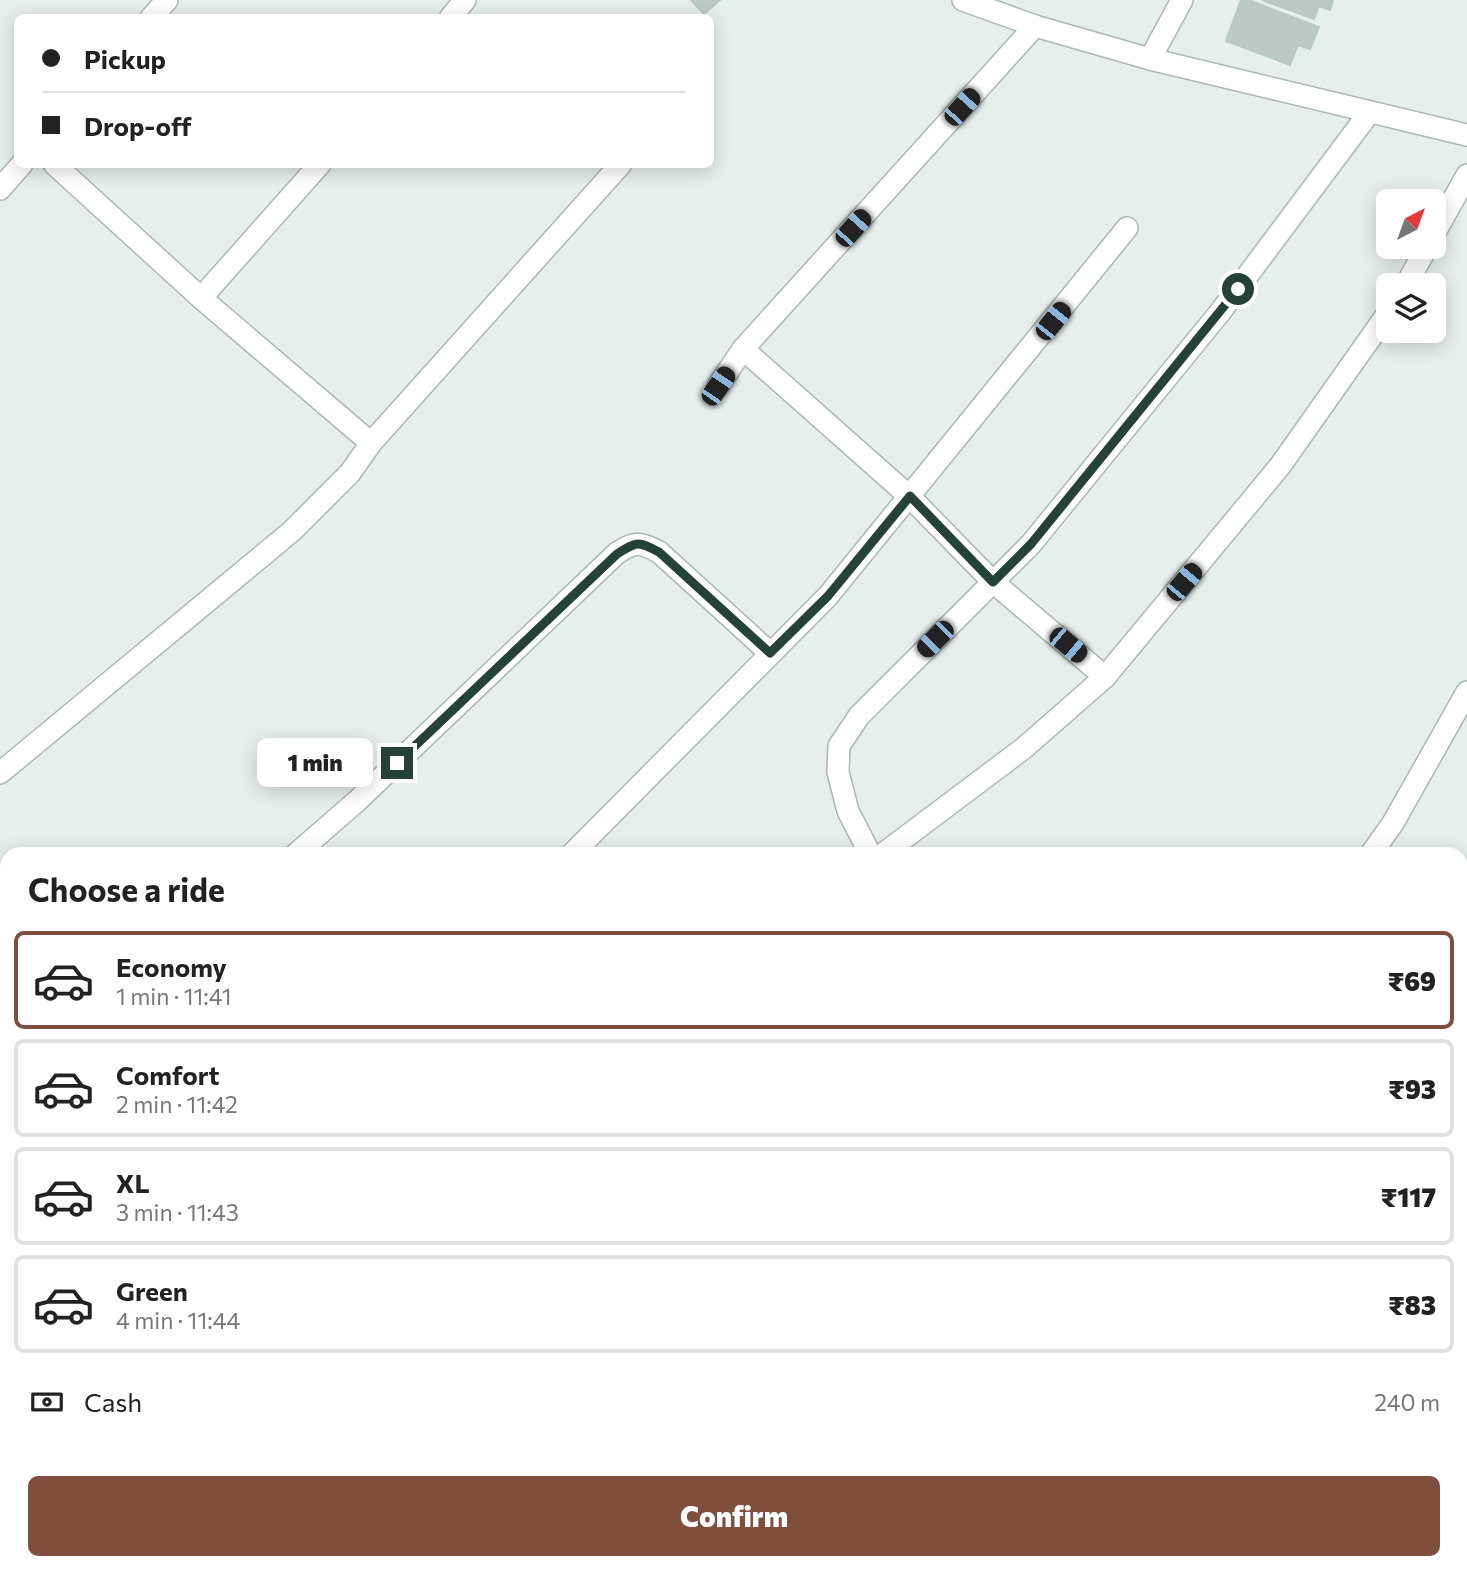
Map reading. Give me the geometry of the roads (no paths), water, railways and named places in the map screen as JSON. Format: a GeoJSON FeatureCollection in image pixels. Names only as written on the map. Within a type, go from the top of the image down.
{"type":"FeatureCollection","features":[{"type":"Feature","properties":{"kind":"street"},"geometry":{"type":"LineString","coordinates":[[155,14],[167,0]]}},
{"type":"Feature","properties":{"kind":"street"},"geometry":{"type":"LineString","coordinates":[[453,14],[465,0]]}},
{"type":"Feature","properties":{"kind":"street"},"geometry":{"type":"LineString","coordinates":[[963,0],[1035,26],[1150,59],[1467,135]]}},
{"type":"Feature","properties":{"kind":"street"},"geometry":{"type":"LineString","coordinates":[[1150,59],[1182,0]]}},
{"type":"Feature","properties":{"kind":"street"},"geometry":{"type":"LineString","coordinates":[[718,386],[743,349],[1035,26]]}},
{"type":"Feature","properties":{"kind":"street"},"geometry":{"type":"LineString","coordinates":[[866,847],[848,811],[838,772],[839,746],[859,716],[1031,544],[1221,311],[1369,113]]}},
{"type":"Feature","properties":{"kind":"street"},"geometry":{"type":"LineString","coordinates":[[0,189],[18,168]]}},
{"type":"Feature","properties":{"kind":"street"},"geometry":{"type":"LineString","coordinates":[[58,168],[201,298],[371,443]]}},
{"type":"Feature","properties":{"kind":"street"},"geometry":{"type":"LineString","coordinates":[[201,298],[316,168]]}},
{"type":"Feature","properties":{"kind":"street"},"geometry":{"type":"LineString","coordinates":[[0,773],[292,531],[349,473],[371,443],[617,168]]}},
{"type":"Feature","properties":{"kind":"street"},"geometry":{"type":"LineString","coordinates":[[1446,213],[1467,175]]}},
{"type":"Feature","properties":{"kind":"street"},"geometry":{"type":"LineString","coordinates":[[579,847],[828,596],[1127,228]]}},
{"type":"Feature","properties":{"kind":"street"},"geometry":{"type":"LineString","coordinates":[[892,847],[1024,748],[1105,677],[1280,466],[1376,330]]}},
{"type":"Feature","properties":{"kind":"street"},"geometry":{"type":"LineString","coordinates":[[743,349],[910,496],[993,582],[1105,677]]}},
{"type":"Feature","properties":{"kind":"street"},"geometry":{"type":"LineString","coordinates":[[304,847],[357,801],[617,554],[632,544],[642,543],[659,552],[770,653]]}},
{"type":"Feature","properties":{"kind":"street"},"geometry":{"type":"LineString","coordinates":[[1376,847],[1393,823],[1467,692]]}}]}
